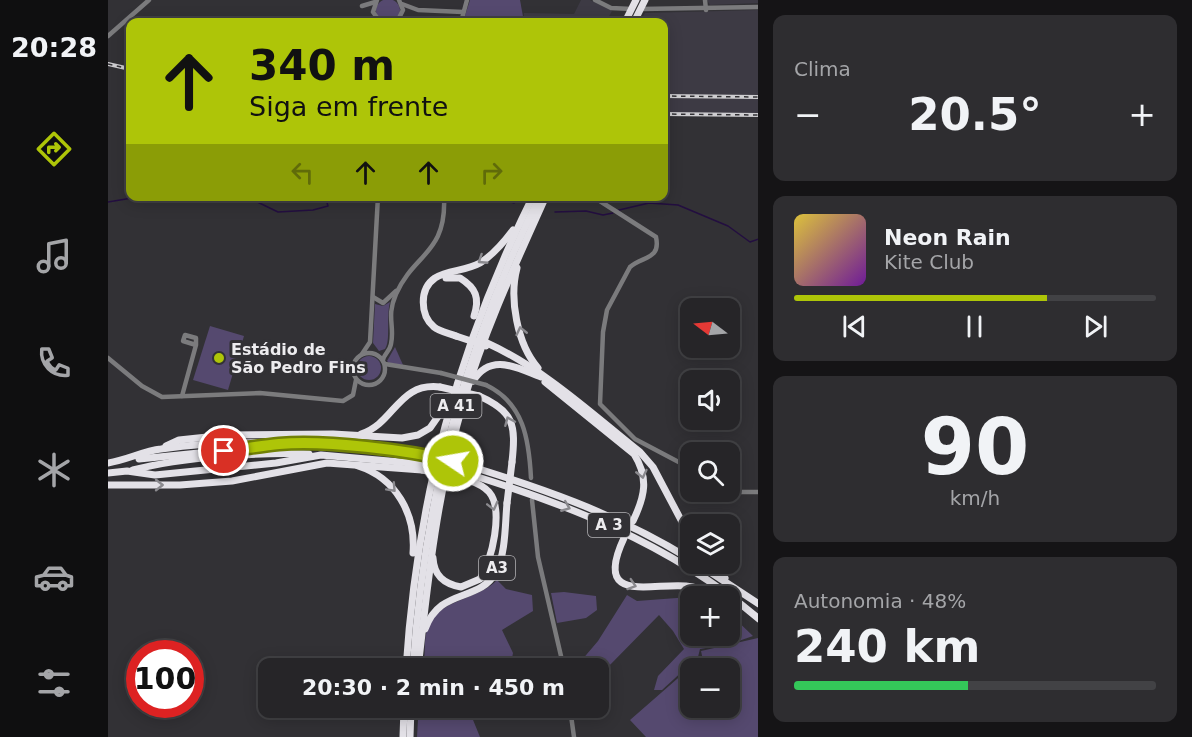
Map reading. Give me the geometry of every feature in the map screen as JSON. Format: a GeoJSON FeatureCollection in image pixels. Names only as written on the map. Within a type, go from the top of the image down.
{"type":"FeatureCollection","features":[{"type":"Feature","properties":{"kind":"highway"},"geometry":{"type":"LineString","coordinates":[[631,18],[636,0]]}},
{"type":"Feature","properties":{"kind":"highway"},"geometry":{"type":"LineString","coordinates":[[632,18],[645,0]]}},
{"type":"Feature","properties":{"kind":"highway","name":"A 41"},"geometry":{"type":"LineString","coordinates":[[407,658],[414,578],[431,476],[452,393],[473,332],[530,201]]}},
{"type":"Feature","properties":{"kind":"highway","name":"A 41"},"geometry":{"type":"LineString","coordinates":[[414,658],[426,542],[449,428],[488,313],[538,201]]}},
{"type":"Feature","properties":{"kind":"highway"},"geometry":{"type":"LineString","coordinates":[[419,658],[433,539],[444,479],[464,400],[485,337],[544,201]]}},
{"type":"Feature","properties":{"kind":"highway"},"geometry":{"type":"LineString","coordinates":[[522,218],[498,248],[479,263],[437,276],[427,287],[423,300],[428,319],[439,330],[517,357],[550,380],[640,452],[653,467],[680,518]]}},
{"type":"Feature","properties":{"kind":"highway"},"geometry":{"type":"LineString","coordinates":[[523,245],[514,280],[515,309],[528,354],[550,380]]}},
{"type":"Feature","properties":{"kind":"highway"},"geometry":{"type":"LineString","coordinates":[[456,334],[435,323],[428,310],[430,290],[437,281],[449,277],[460,278],[475,291],[477,302],[473,332]]}},
{"type":"Feature","properties":{"kind":"highway"},"geometry":{"type":"LineString","coordinates":[[486,345],[516,360],[541,377],[634,454],[641,465],[645,491],[633,521]]}},
{"type":"Feature","properties":{"kind":"highway"},"geometry":{"type":"LineString","coordinates":[[464,400],[477,375],[493,365],[514,365],[541,377]]}},
{"type":"Feature","properties":{"kind":"highway","name":"A3"},"geometry":{"type":"LineString","coordinates":[[355,436],[376,428],[410,392],[424,387],[440,387],[479,396],[497,403],[510,418],[514,433],[512,462],[496,572],[489,582],[443,603],[429,619],[421,644]]}},
{"type":"Feature","properties":{"kind":"highway"},"geometry":{"type":"LineString","coordinates":[[159,449],[179,440],[226,435],[402,438],[418,435],[430,428],[438,419],[452,393]]}},
{"type":"Feature","properties":{"kind":"highway","name":"A 3"},"geometry":{"type":"LineString","coordinates":[[127,460],[159,449],[218,444],[279,444],[424,455],[453,461],[522,482],[587,506],[637,529],[680,553]]}},
{"type":"Feature","properties":{"kind":"highway","name":"A 3"},"geometry":{"type":"LineString","coordinates":[[108,463],[279,444]]}},
{"type":"Feature","properties":{"kind":"highway"},"geometry":{"type":"LineString","coordinates":[[108,473],[154,465],[275,453],[321,455],[422,467],[450,472],[482,486],[494,501],[496,520],[490,554],[480,579],[461,587],[442,581],[434,567],[433,539]]}},
{"type":"Feature","properties":{"kind":"highway"},"geometry":{"type":"LineString","coordinates":[[340,463],[375,474],[399,496],[410,517],[414,532],[414,578]]}},
{"type":"Feature","properties":{"kind":"highway"},"geometry":{"type":"LineString","coordinates":[[108,485],[209,483],[293,467],[340,463],[422,467]]}},
{"type":"Feature","properties":{"kind":"highway","name":"A 3"},"geometry":{"type":"LineString","coordinates":[[450,472],[536,495],[613,527],[692,570],[758,618]]}},
{"type":"Feature","properties":{"kind":"highway"},"geometry":{"type":"LineString","coordinates":[[624,538],[615,558],[618,578],[624,584],[647,589],[680,588]]}},
{"type":"Feature","properties":{"kind":"highway"},"geometry":{"type":"LineString","coordinates":[[714,574],[733,586]]}},
{"type":"Feature","properties":{"kind":"highway"},"geometry":{"type":"LineString","coordinates":[[722,574],[734,586]]}},
{"type":"Feature","properties":{"kind":"highway"},"geometry":{"type":"LineString","coordinates":[[740,591],[758,603]]}},
{"type":"Feature","properties":{"kind":"highway"},"geometry":{"type":"LineString","coordinates":[[740,606],[751,612]]}},
{"type":"Feature","properties":{"kind":"highway"},"geometry":{"type":"LineString","coordinates":[[403,737],[404,718]]}},
{"type":"Feature","properties":{"kind":"highway"},"geometry":{"type":"LineString","coordinates":[[410,737],[411,718]]}},
{"type":"Feature","properties":{"kind":"street"},"geometry":{"type":"LineString","coordinates":[[128,18],[149,0]]}},
{"type":"Feature","properties":{"kind":"street"},"geometry":{"type":"LineString","coordinates":[[374,15],[373,7],[377,0]]}},
{"type":"Feature","properties":{"kind":"street"},"geometry":{"type":"LineString","coordinates":[[376,18],[370,10],[362,6],[377,0]]}},
{"type":"Feature","properties":{"kind":"street"},"geometry":{"type":"LineString","coordinates":[[462,18],[467,0]]}},
{"type":"Feature","properties":{"kind":"street"},"geometry":{"type":"LineString","coordinates":[[595,0],[611,8],[706,10],[758,7]]}},
{"type":"Feature","properties":{"kind":"street"},"geometry":{"type":"LineString","coordinates":[[705,0],[706,10]]}},
{"type":"Feature","properties":{"kind":"street"},"geometry":{"type":"LineString","coordinates":[[401,18],[400,2],[418,9]]}},
{"type":"Feature","properties":{"kind":"street"},"geometry":{"type":"LineString","coordinates":[[401,18],[408,11],[418,9],[464,12]]}},
{"type":"Feature","properties":{"kind":"street"},"geometry":{"type":"LineString","coordinates":[[108,36],[126,20]]}},
{"type":"Feature","properties":{"kind":"street"},"geometry":{"type":"LineString","coordinates":[[108,358],[150,392],[162,397],[260,393],[343,401],[351,398],[356,390],[352,365],[367,349],[370,342],[378,201]]}},
{"type":"Feature","properties":{"kind":"street"},"geometry":{"type":"LineString","coordinates":[[372,295],[377,302],[386,302],[429,251],[441,231],[444,201]]}},
{"type":"Feature","properties":{"kind":"street"},"geometry":{"type":"LineString","coordinates":[[600,201],[656,237],[657,246],[650,258],[630,267],[607,310],[603,332],[600,404],[635,439],[680,463]]}},
{"type":"Feature","properties":{"kind":"street"},"geometry":{"type":"LineString","coordinates":[[382,378],[384,362],[392,341],[390,314],[402,285]]}},
{"type":"Feature","properties":{"kind":"street"},"geometry":{"type":"LineString","coordinates":[[370,342],[376,354],[384,362],[401,369],[441,373],[486,385],[502,393],[518,413],[530,448],[531,478]]}},
{"type":"Feature","properties":{"kind":"street"},"geometry":{"type":"LineString","coordinates":[[182,396],[196,345]]}},
{"type":"Feature","properties":{"kind":"street"},"geometry":{"type":"LineString","coordinates":[[362,354],[387,352]]}},
{"type":"Feature","properties":{"kind":"street"},"geometry":{"type":"LineString","coordinates":[[356,390],[374,384],[389,372],[401,369]]}},
{"type":"Feature","properties":{"kind":"street"},"geometry":{"type":"LineString","coordinates":[[356,380],[367,385]]}},
{"type":"Feature","properties":{"kind":"street"},"geometry":{"type":"LineString","coordinates":[[740,492],[758,492]]}},
{"type":"Feature","properties":{"kind":"street"},"geometry":{"type":"LineString","coordinates":[[532,500],[538,557],[561,658]]}},
{"type":"Feature","properties":{"kind":"street"},"geometry":{"type":"LineString","coordinates":[[571,718],[574,737]]}},
{"type":"Feature","properties":{"kind":"shaded area"},"geometry":{"type":"Polygon","coordinates":[[[393,0],[399,6],[398,18],[378,18],[376,11],[379,2],[393,0]]]}},
{"type":"Feature","properties":{"kind":"shaded area"},"geometry":{"type":"Polygon","coordinates":[[[470,0],[520,0],[523,18],[464,18],[470,0]]]}},
{"type":"Feature","properties":{"kind":"shaded area"},"geometry":{"type":"Polygon","coordinates":[[[581,0],[590,0],[612,11],[608,18],[524,18],[524,13],[574,14],[581,0]]]}},
{"type":"Feature","properties":{"kind":"shaded area"},"geometry":{"type":"Polygon","coordinates":[[[707,0],[758,0],[758,3],[710,5],[707,0]]]}},
{"type":"Feature","properties":{"kind":"shaded area"},"geometry":{"type":"Polygon","coordinates":[[[758,10],[758,114],[668,113],[668,18],[642,18],[645,13],[758,10]]]}},
{"type":"Feature","properties":{"kind":"shaded area"},"geometry":{"type":"Polygon","coordinates":[[[390,302],[387,345],[385,349],[379,351],[373,343],[375,304],[383,306],[390,302]]]}},
{"type":"Feature","properties":{"kind":"shaded area","name":"Estádio de São Pedro Fins"},"geometry":{"type":"Polygon","coordinates":[[[210,326],[244,336],[228,390],[193,380],[210,326]]]}},
{"type":"Feature","properties":{"kind":"shaded area"},"geometry":{"type":"Polygon","coordinates":[[[395,347],[403,365],[387,361],[395,347]]]}},
{"type":"Feature","properties":{"kind":"shaded area"},"geometry":{"type":"Polygon","coordinates":[[[364,356],[374,356],[381,363],[381,373],[374,380],[364,380],[357,373],[357,363],[364,356]]]}},
{"type":"Feature","properties":{"kind":"shaded area"},"geometry":{"type":"Polygon","coordinates":[[[497,580],[506,589],[532,595],[533,611],[502,630],[513,653],[512,658],[424,658],[426,632],[433,618],[449,605],[489,587],[497,580]]]}},
{"type":"Feature","properties":{"kind":"shaded area"},"geometry":{"type":"Polygon","coordinates":[[[564,592],[596,596],[597,610],[586,618],[557,623],[551,593],[564,592]]]}},
{"type":"Feature","properties":{"kind":"shaded area"},"geometry":{"type":"Polygon","coordinates":[[[627,595],[637,601],[680,598],[680,642],[659,615],[609,666],[609,658],[584,658],[598,641],[627,595]]]}},
{"type":"Feature","properties":{"kind":"shaded area"},"geometry":{"type":"Polygon","coordinates":[[[740,624],[753,636],[740,641],[740,624]]]}},
{"type":"Feature","properties":{"kind":"shaded area"},"geometry":{"type":"Polygon","coordinates":[[[758,638],[758,737],[646,737],[630,720],[680,676],[680,718],[740,718],[740,658],[703,658],[701,651],[723,646],[740,646],[740,642],[758,638]]]}},
{"type":"Feature","properties":{"kind":"shaded area"},"geometry":{"type":"Polygon","coordinates":[[[682,646],[718,646],[700,649],[697,658],[680,658],[680,674],[662,690],[654,690],[658,676],[684,649],[682,646]]]}},
{"type":"Feature","properties":{"kind":"shaded area"},"geometry":{"type":"Polygon","coordinates":[[[423,718],[472,718],[480,737],[417,737],[418,720],[423,718]]]}},
{"type":"Feature","properties":{"kind":"waterway"},"geometry":{"type":"LineString","coordinates":[[108,202],[126,199]]}},
{"type":"Feature","properties":{"kind":"waterway"},"geometry":{"type":"LineString","coordinates":[[255,201],[278,212],[313,210],[328,206],[326,201]]}},
{"type":"Feature","properties":{"kind":"waterway"},"geometry":{"type":"LineString","coordinates":[[508,201],[514,203]]}},
{"type":"Feature","properties":{"kind":"waterway"},"geometry":{"type":"LineString","coordinates":[[619,210],[649,203],[678,205],[728,226],[750,242],[758,239]]}},
{"type":"Feature","properties":{"kind":"waterway"},"geometry":{"type":"LineString","coordinates":[[555,212],[586,211],[603,215],[613,213]]}},
{"type":"Feature","properties":{"kind":"railway"},"geometry":{"type":"LineString","coordinates":[[108,64],[126,68]]}},
{"type":"Feature","properties":{"kind":"railway"},"geometry":{"type":"LineString","coordinates":[[668,96],[758,97]]}},
{"type":"Feature","properties":{"kind":"railway"},"geometry":{"type":"LineString","coordinates":[[668,114],[758,115]]}},
{"type":"Feature","properties":{"kind":"place","name":"Estádio de São Pedro Fins"},"geometry":{"type":"Point","coordinates":[219,358]}},
{"type":"Feature","properties":{"kind":"route"},"geometry":{"type":"LineString","coordinates":[[224,451],[279,444],[310,445],[424,455],[453,461]]}}]}
